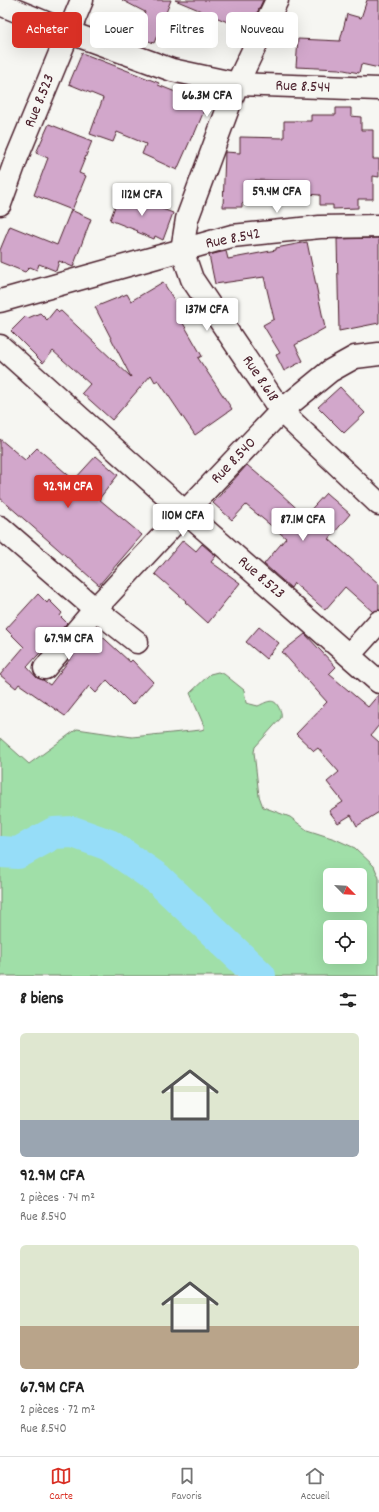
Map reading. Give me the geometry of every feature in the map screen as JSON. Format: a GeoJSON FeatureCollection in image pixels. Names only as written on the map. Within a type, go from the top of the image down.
{"type":"FeatureCollection","features":[{"type":"Feature","properties":{"kind":"street","name":"Rue 8.523"},"geometry":{"type":"LineString","coordinates":[[77,12],[82,0]]}},
{"type":"Feature","properties":{"kind":"street"},"geometry":{"type":"LineString","coordinates":[[0,301],[182,250],[187,219],[237,84],[277,0]]}},
{"type":"Feature","properties":{"kind":"street","name":"Rue 8.544"},"geometry":{"type":"LineString","coordinates":[[0,4],[19,12]]}},
{"type":"Feature","properties":{"kind":"street","name":"Rue 8.544"},"geometry":{"type":"LineString","coordinates":[[82,37],[172,70],[237,84],[379,89]]}},
{"type":"Feature","properties":{"kind":"street","name":"Rue 8.523"},"geometry":{"type":"LineString","coordinates":[[0,204],[17,157],[61,48]]}},
{"type":"Feature","properties":{"kind":"street","name":"Rue 8.542"},"geometry":{"type":"LineString","coordinates":[[182,250],[232,236],[320,227],[379,226]]}},
{"type":"Feature","properties":{"kind":"street","name":"Rue 8.618"},"geometry":{"type":"LineString","coordinates":[[182,250],[192,279],[281,411],[379,504]]}},
{"type":"Feature","properties":{"kind":"street","name":"Rue 8.523"},"geometry":{"type":"LineString","coordinates":[[0,346],[185,512],[379,682]]}},
{"type":"Feature","properties":{"kind":"street","name":"Rue 8.540"},"geometry":{"type":"LineString","coordinates":[[45,668],[95,609],[281,411],[330,371],[355,357],[379,354]]}},
{"type":"Feature","properties":{"kind":"street"},"geometry":{"type":"LineString","coordinates":[[0,527],[95,609],[136,642]]}},
{"type":"Feature","properties":{"kind":"street"},"geometry":{"type":"LineString","coordinates":[[349,655],[379,622]]}},
{"type":"Feature","properties":{"kind":"green space"},"geometry":{"type":"Polygon","coordinates":[[[218,672],[224,674],[244,690],[246,703],[258,706],[271,701],[276,703],[281,711],[281,718],[255,747],[254,752],[259,796],[263,807],[290,817],[307,830],[335,839],[355,848],[374,866],[379,878],[379,976],[0,976],[0,738],[29,764],[77,729],[132,737],[204,729],[190,693],[210,674],[218,672]]]}},
{"type":"Feature","properties":{"kind":"building"},"geometry":{"type":"Polygon","coordinates":[[[122,0],[171,0],[166,12],[156,12],[156,38],[154,43],[148,41],[148,12],[145,12],[122,0]]]}},
{"type":"Feature","properties":{"kind":"building"},"geometry":{"type":"Polygon","coordinates":[[[175,0],[263,0],[258,12],[226,12],[226,21],[218,18],[218,12],[204,12],[175,0]]]}},
{"type":"Feature","properties":{"kind":"building"},"geometry":{"type":"Polygon","coordinates":[[[367,0],[379,0],[379,68],[361,64],[359,73],[339,69],[296,67],[298,39],[340,41],[347,14],[361,18],[367,0]]]}},
{"type":"Feature","properties":{"kind":"building"},"geometry":{"type":"Polygon","coordinates":[[[82,53],[159,83],[158,85],[198,101],[197,103],[206,106],[177,170],[142,154],[146,144],[117,132],[113,142],[90,134],[103,98],[69,84],[82,53]]]}},
{"type":"Feature","properties":{"kind":"building"},"geometry":{"type":"Polygon","coordinates":[[[336,108],[351,108],[351,116],[361,117],[361,130],[373,130],[373,159],[379,159],[379,177],[373,176],[373,199],[358,199],[358,208],[333,209],[333,205],[320,205],[320,195],[291,193],[291,181],[255,180],[254,203],[242,203],[242,207],[223,207],[225,152],[240,153],[240,137],[284,138],[284,121],[311,121],[311,115],[336,115],[336,108]]]}},
{"type":"Feature","properties":{"kind":"building"},"geometry":{"type":"Polygon","coordinates":[[[49,124],[92,141],[79,173],[86,176],[72,210],[34,195],[48,158],[36,153],[49,124]]]}},
{"type":"Feature","properties":{"kind":"building"},"geometry":{"type":"Polygon","coordinates":[[[120,193],[173,213],[163,240],[155,236],[154,239],[110,220],[120,193]]]}},
{"type":"Feature","properties":{"kind":"building"},"geometry":{"type":"Polygon","coordinates":[[[71,210],[91,219],[73,267],[59,261],[56,271],[39,264],[37,270],[30,267],[25,272],[0,262],[0,250],[10,226],[57,245],[71,210]]]}},
{"type":"Feature","properties":{"kind":"building"},"geometry":{"type":"Polygon","coordinates":[[[379,238],[379,323],[339,331],[337,239],[379,238]]]}},
{"type":"Feature","properties":{"kind":"building"},"geometry":{"type":"Polygon","coordinates":[[[307,242],[325,328],[295,345],[303,361],[284,371],[276,355],[280,353],[263,325],[274,319],[264,277],[215,284],[209,255],[226,251],[228,259],[276,250],[276,248],[307,242]]]}},
{"type":"Feature","properties":{"kind":"building"},"geometry":{"type":"Polygon","coordinates":[[[163,282],[184,316],[180,318],[202,356],[198,358],[232,409],[195,435],[158,380],[155,382],[151,375],[112,420],[82,393],[90,384],[53,351],[43,363],[11,331],[26,316],[28,318],[40,313],[47,320],[56,309],[59,312],[61,311],[131,377],[95,307],[127,294],[131,301],[163,282]]]}},
{"type":"Feature","properties":{"kind":"building"},"geometry":{"type":"Polygon","coordinates":[[[340,387],[365,413],[344,433],[318,407],[340,387]]]}},
{"type":"Feature","properties":{"kind":"building"},"geometry":{"type":"Polygon","coordinates":[[[0,439],[25,460],[37,448],[74,480],[96,456],[118,475],[99,499],[142,535],[99,585],[0,498],[0,439]]]}},
{"type":"Feature","properties":{"kind":"building"},"geometry":{"type":"Polygon","coordinates":[[[247,465],[305,516],[326,493],[350,514],[329,539],[379,584],[379,610],[373,612],[345,587],[325,610],[294,583],[291,588],[264,564],[286,538],[246,505],[232,520],[213,503],[247,465]]]}},
{"type":"Feature","properties":{"kind":"building"},"geometry":{"type":"Polygon","coordinates":[[[183,540],[196,551],[202,544],[216,556],[211,562],[240,583],[208,623],[185,602],[186,601],[155,574],[183,540]]]}},
{"type":"Feature","properties":{"kind":"building"},"geometry":{"type":"Polygon","coordinates":[[[38,594],[47,603],[49,600],[62,613],[60,616],[67,623],[27,667],[37,678],[50,685],[80,646],[95,630],[130,662],[132,660],[153,682],[132,705],[107,680],[96,693],[89,686],[65,716],[19,684],[16,688],[0,675],[24,647],[6,629],[38,594]]]}},
{"type":"Feature","properties":{"kind":"building"},"geometry":{"type":"Polygon","coordinates":[[[259,627],[279,643],[266,659],[246,642],[259,627]]]}},
{"type":"Feature","properties":{"kind":"building"},"geometry":{"type":"Polygon","coordinates":[[[305,634],[336,667],[329,674],[368,707],[379,694],[379,725],[371,735],[379,742],[379,812],[357,826],[351,815],[338,823],[329,811],[343,802],[327,782],[339,772],[318,748],[314,751],[296,734],[327,702],[282,652],[305,634]]]}},
{"type":"Feature","properties":{"kind":"waterway"},"geometry":{"type":"LineString","coordinates":[[0,852],[18,853],[54,833],[73,832],[109,845],[158,879],[260,976]]}}]}
